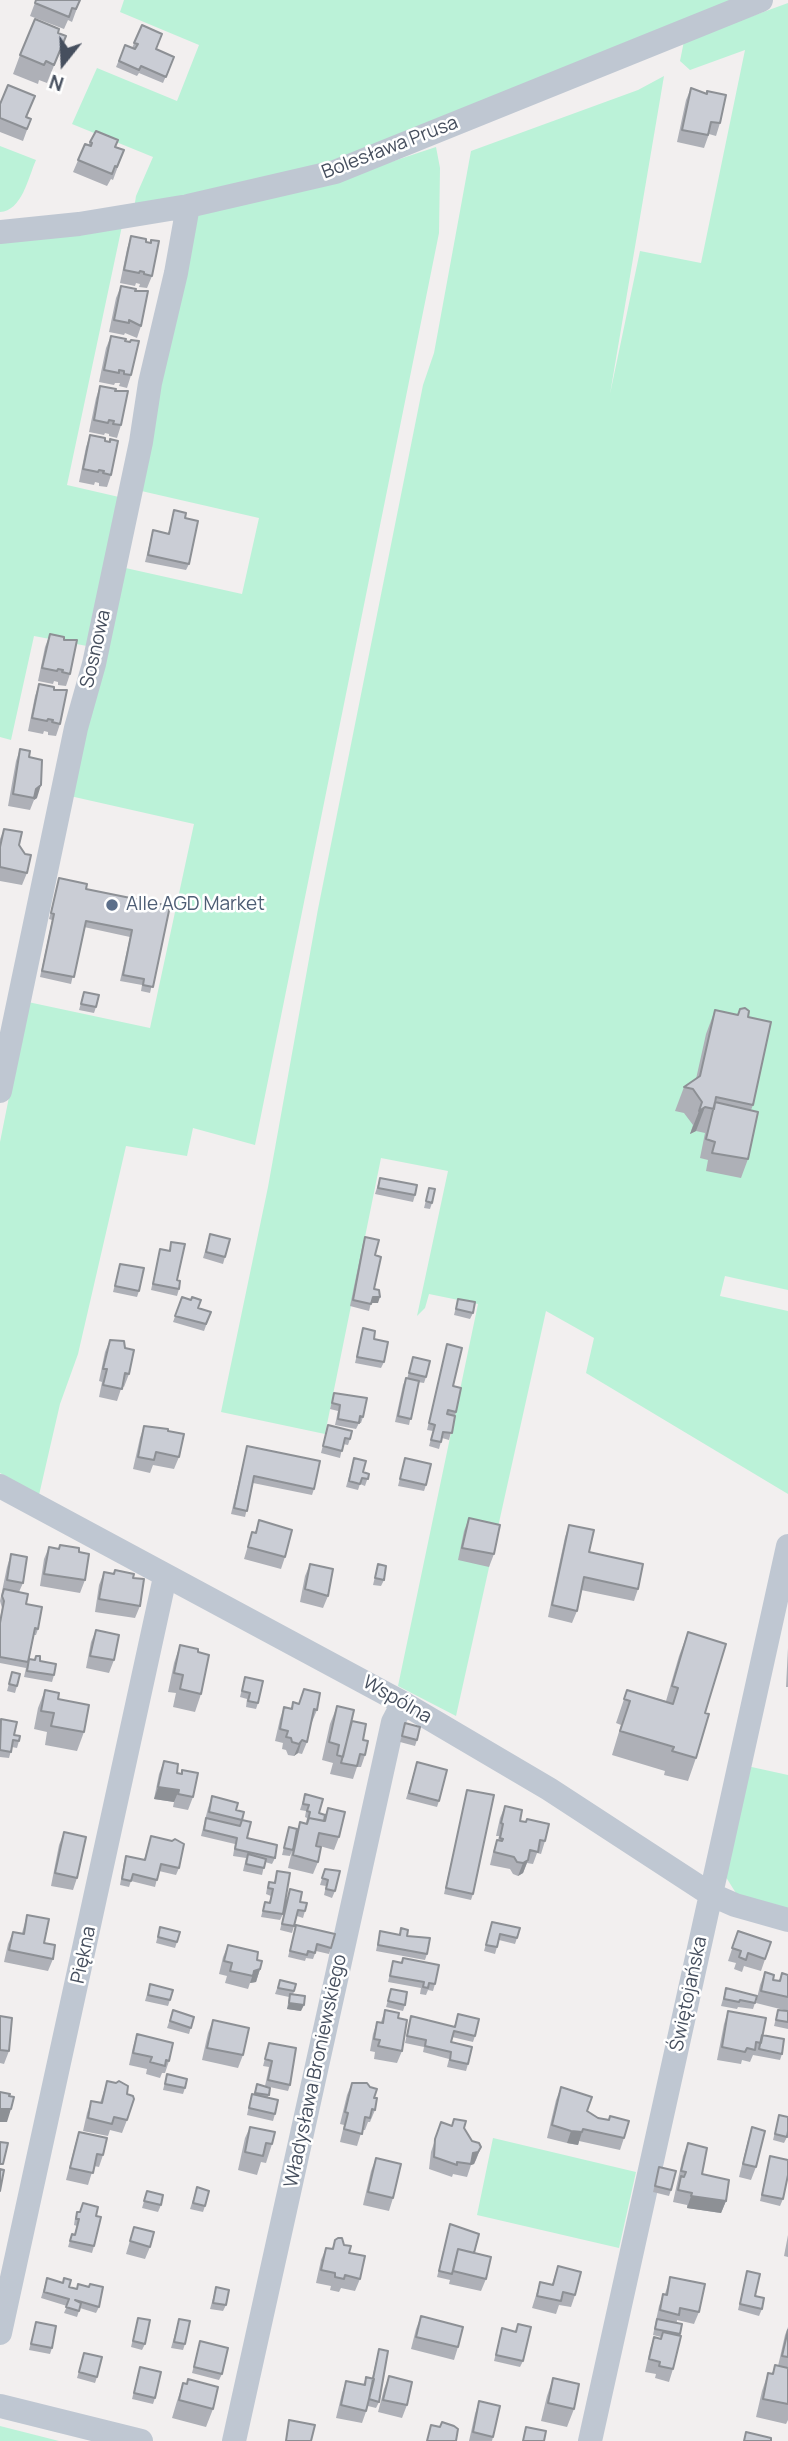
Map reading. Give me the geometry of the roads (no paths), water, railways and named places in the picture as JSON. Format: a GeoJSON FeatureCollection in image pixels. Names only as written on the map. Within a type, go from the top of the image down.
{"type":"FeatureCollection","features":[{"type":"Feature","properties":{"kind":"street","name":"Bolesława Prusa"},"geometry":{"type":"LineString","coordinates":[[0,232],[79,224],[188,206],[335,172],[761,0]]}},
{"type":"Feature","properties":{"kind":"street","name":"Sosnowa"},"geometry":{"type":"LineString","coordinates":[[0,1091],[73,742],[94,664],[188,206]]}},
{"type":"Feature","properties":{"kind":"street","name":"Wspólna"},"geometry":{"type":"LineString","coordinates":[[0,1486],[403,1703],[549,1789],[710,1894],[736,1905],[788,1920]]}},
{"type":"Feature","properties":{"kind":"street","name":"Świętojańska"},"geometry":{"type":"LineString","coordinates":[[590,2441],[788,1546]]}},
{"type":"Feature","properties":{"kind":"street","name":"Piękna"},"geometry":{"type":"LineString","coordinates":[[0,2333],[165,1577]]}},
{"type":"Feature","properties":{"kind":"street","name":"Władysława Broniewskiego"},"geometry":{"type":"LineString","coordinates":[[234,2441],[393,1722],[403,1703]]}},
{"type":"Feature","properties":{"kind":"street"},"geometry":{"type":"LineString","coordinates":[[0,2406],[141,2441]]}},
{"type":"Feature","properties":{"kind":"place","name":"Alle AGD Market"},"geometry":{"type":"Point","coordinates":[112,905]}}]}
